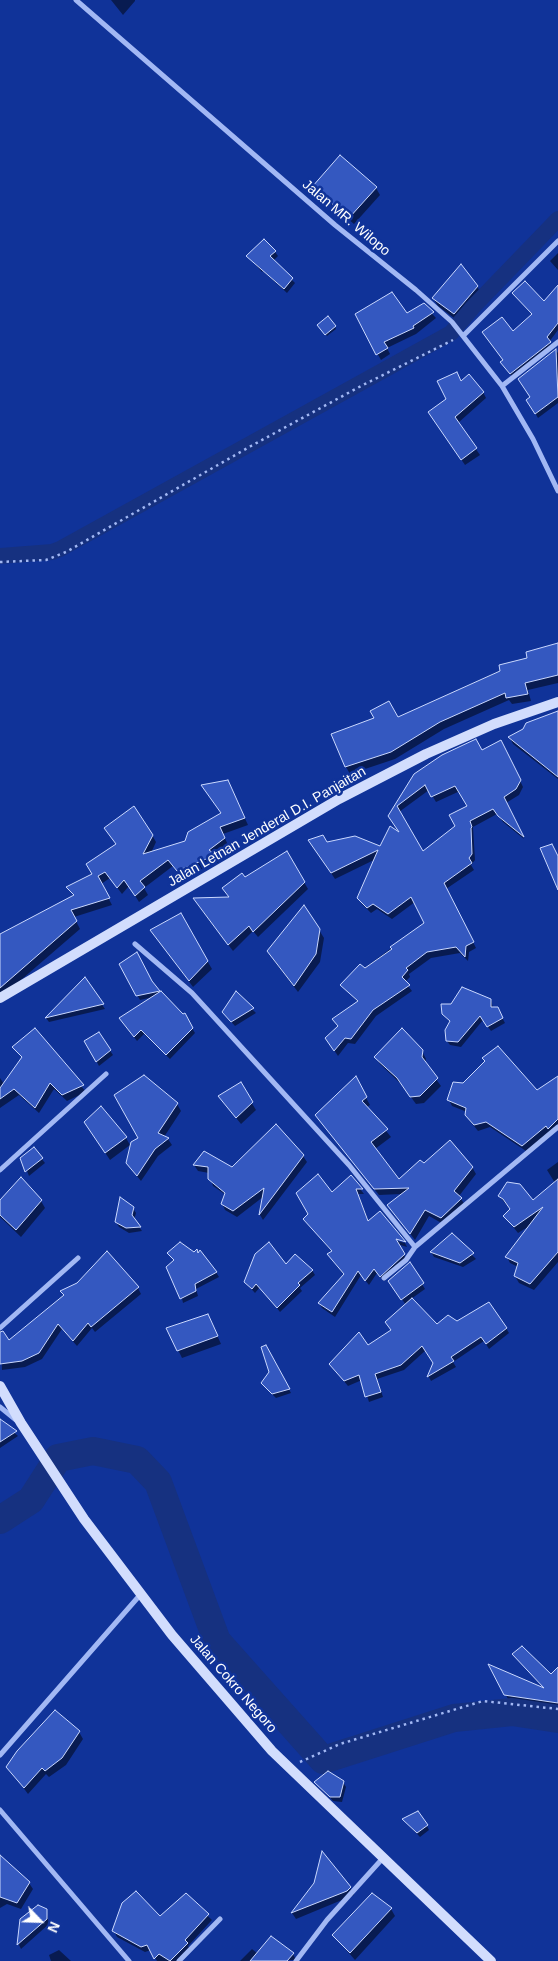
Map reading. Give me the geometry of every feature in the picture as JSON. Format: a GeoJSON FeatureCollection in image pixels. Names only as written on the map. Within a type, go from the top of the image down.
{"type":"FeatureCollection","features":[{"type":"Feature","properties":{"kind":"street","name":"Jalan MR. Wilopo"},"geometry":{"type":"LineString","coordinates":[[76,0],[335,225],[416,290],[452,322],[502,386],[533,439],[558,490]]}},
{"type":"Feature","properties":{"kind":"street"},"geometry":{"type":"LineString","coordinates":[[462,333],[558,241]]}},
{"type":"Feature","properties":{"kind":"street"},"geometry":{"type":"LineString","coordinates":[[502,386],[558,342]]}},
{"type":"Feature","properties":{"kind":"street","name":"Jalan Letnan Jenderal D.I. Panjaitan"},"geometry":{"type":"LineString","coordinates":[[0,998],[339,799],[426,754],[494,724],[558,702]]}},
{"type":"Feature","properties":{"kind":"street"},"geometry":{"type":"LineString","coordinates":[[135,944],[192,993],[349,1165],[415,1247]]}},
{"type":"Feature","properties":{"kind":"street"},"geometry":{"type":"LineString","coordinates":[[0,1170],[106,1074]]}},
{"type":"Feature","properties":{"kind":"street"},"geometry":{"type":"LineString","coordinates":[[384,1278],[406,1260],[415,1247],[558,1128]]}},
{"type":"Feature","properties":{"kind":"street"},"geometry":{"type":"LineString","coordinates":[[0,1328],[78,1258]]}},
{"type":"Feature","properties":{"kind":"street","name":"Jalan Cokro Negoro"},"geometry":{"type":"LineString","coordinates":[[0,1386],[21,1423],[84,1519],[140,1595],[272,1751],[491,1961]]}},
{"type":"Feature","properties":{"kind":"street"},"geometry":{"type":"LineString","coordinates":[[0,1407],[21,1423]]}},
{"type":"Feature","properties":{"kind":"street"},"geometry":{"type":"LineString","coordinates":[[0,1755],[140,1595]]}},
{"type":"Feature","properties":{"kind":"street"},"geometry":{"type":"LineString","coordinates":[[0,1810],[130,1961]]}},
{"type":"Feature","properties":{"kind":"street"},"geometry":{"type":"LineString","coordinates":[[296,1961],[327,1920],[383,1858]]}},
{"type":"Feature","properties":{"kind":"street"},"geometry":{"type":"LineString","coordinates":[[179,1961],[220,1919]]}},
{"type":"Feature","properties":{"kind":"path"},"geometry":{"type":"LineString","coordinates":[[0,562],[46,560],[66,552],[352,390],[462,333]]}},
{"type":"Feature","properties":{"kind":"path"},"geometry":{"type":"LineString","coordinates":[[313,1756],[348,1741],[483,1701],[558,1708]]}},
{"type":"Feature","properties":{"kind":"building"},"geometry":{"type":"Polygon","coordinates":[[[340,155],[377,187],[349,218],[312,187],[340,155]]]}},
{"type":"Feature","properties":{"kind":"building"},"geometry":{"type":"Polygon","coordinates":[[[264,239],[276,251],[270,256],[293,278],[284,289],[246,256],[264,239]]]}},
{"type":"Feature","properties":{"kind":"building"},"geometry":{"type":"Polygon","coordinates":[[[461,264],[478,286],[454,314],[432,298],[461,264]]]}},
{"type":"Feature","properties":{"kind":"building"},"geometry":{"type":"Polygon","coordinates":[[[525,281],[544,301],[558,285],[558,323],[547,337],[551,342],[510,374],[500,362],[503,360],[482,332],[502,317],[513,331],[532,314],[512,293],[525,281]]]}},
{"type":"Feature","properties":{"kind":"building"},"geometry":{"type":"Polygon","coordinates":[[[392,292],[407,313],[424,303],[434,312],[413,326],[414,328],[384,342],[388,348],[376,355],[355,314],[392,292]]]}},
{"type":"Feature","properties":{"kind":"building"},"geometry":{"type":"Polygon","coordinates":[[[328,316],[336,326],[325,335],[317,325],[328,316]]]}},
{"type":"Feature","properties":{"kind":"building"},"geometry":{"type":"Polygon","coordinates":[[[556,349],[558,397],[535,414],[526,400],[530,397],[518,379],[556,349]]]}},
{"type":"Feature","properties":{"kind":"building"},"geometry":{"type":"Polygon","coordinates":[[[457,372],[461,381],[469,374],[484,392],[455,417],[477,448],[461,460],[428,412],[446,399],[437,381],[457,372]]]}},
{"type":"Feature","properties":{"kind":"building"},"geometry":{"type":"Polygon","coordinates":[[[558,643],[558,675],[525,683],[528,694],[506,698],[505,693],[440,722],[391,752],[345,767],[331,734],[374,718],[370,711],[389,701],[398,717],[500,671],[499,665],[527,658],[526,652],[558,643]]]}},
{"type":"Feature","properties":{"kind":"building"},"geometry":{"type":"Polygon","coordinates":[[[558,711],[558,777],[508,737],[523,729],[526,723],[558,711]]]}},
{"type":"Feature","properties":{"kind":"building"},"geometry":{"type":"Polygon","coordinates":[[[476,739],[482,750],[501,740],[521,780],[516,789],[504,797],[524,837],[498,816],[493,809],[470,821],[472,827],[472,854],[469,858],[472,863],[444,883],[474,942],[466,946],[465,957],[456,947],[427,952],[406,968],[408,970],[402,977],[410,985],[373,1010],[351,1039],[345,1038],[334,1051],[325,1038],[338,1026],[332,1019],[358,1001],[340,985],[360,964],[365,968],[392,949],[390,947],[424,923],[411,897],[388,914],[373,904],[367,908],[357,898],[378,850],[331,873],[308,840],[323,835],[327,842],[355,836],[380,846],[390,826],[399,832],[388,816],[414,774],[442,755],[476,739]],[[425,785],[397,806],[423,851],[455,826],[449,815],[467,806],[455,786],[431,797],[425,785]]]}},
{"type":"Feature","properties":{"kind":"building"},"geometry":{"type":"Polygon","coordinates":[[[228,780],[245,818],[220,827],[225,838],[209,850],[216,855],[177,871],[168,860],[140,881],[145,887],[135,896],[124,880],[117,888],[105,872],[98,876],[110,898],[71,910],[77,921],[0,988],[0,934],[74,895],[66,887],[92,874],[86,864],[116,844],[104,828],[134,806],[153,835],[143,854],[185,841],[188,832],[221,813],[201,785],[228,780]]]}},
{"type":"Feature","properties":{"kind":"building"},"geometry":{"type":"Polygon","coordinates":[[[552,844],[558,856],[558,890],[540,848],[552,844]]]}},
{"type":"Feature","properties":{"kind":"building"},"geometry":{"type":"Polygon","coordinates":[[[287,851],[305,882],[253,932],[249,926],[228,945],[193,898],[229,897],[222,888],[242,873],[245,877],[287,851]]]}},
{"type":"Feature","properties":{"kind":"building"},"geometry":{"type":"Polygon","coordinates":[[[304,905],[320,929],[316,954],[294,986],[267,951],[304,905]]]}},
{"type":"Feature","properties":{"kind":"building"},"geometry":{"type":"Polygon","coordinates":[[[181,913],[208,961],[189,981],[150,930],[181,913]]]}},
{"type":"Feature","properties":{"kind":"building"},"geometry":{"type":"Polygon","coordinates":[[[137,952],[152,981],[160,991],[136,996],[119,964],[137,952]]]}},
{"type":"Feature","properties":{"kind":"building"},"geometry":{"type":"Polygon","coordinates":[[[85,977],[104,1004],[45,1018],[85,977]]]}},
{"type":"Feature","properties":{"kind":"building"},"geometry":{"type":"Polygon","coordinates":[[[462,987],[491,999],[491,1007],[498,1007],[503,1018],[487,1027],[480,1016],[458,1042],[446,1041],[445,1030],[450,1021],[442,1014],[441,1004],[451,1004],[462,987]]]}},
{"type":"Feature","properties":{"kind":"building"},"geometry":{"type":"Polygon","coordinates":[[[161,991],[183,1014],[185,1013],[193,1028],[166,1055],[141,1030],[134,1037],[119,1018],[161,991]]]}},
{"type":"Feature","properties":{"kind":"building"},"geometry":{"type":"Polygon","coordinates":[[[236,991],[254,1008],[231,1022],[222,1012],[236,991]]]}},
{"type":"Feature","properties":{"kind":"building"},"geometry":{"type":"Polygon","coordinates":[[[35,1028],[84,1085],[62,1095],[50,1083],[35,1108],[14,1089],[0,1099],[0,1088],[22,1057],[12,1047],[35,1028]]]}},
{"type":"Feature","properties":{"kind":"building"},"geometry":{"type":"Polygon","coordinates":[[[402,1028],[423,1050],[422,1057],[438,1078],[420,1096],[410,1097],[397,1078],[374,1057],[402,1028]]]}},
{"type":"Feature","properties":{"kind":"building"},"geometry":{"type":"Polygon","coordinates":[[[99,1032],[111,1050],[96,1062],[84,1041],[99,1032]]]}},
{"type":"Feature","properties":{"kind":"building"},"geometry":{"type":"Polygon","coordinates":[[[498,1046],[537,1090],[558,1076],[558,1119],[548,1129],[546,1126],[522,1146],[486,1122],[474,1125],[465,1115],[466,1108],[447,1100],[453,1082],[463,1083],[485,1061],[482,1058],[498,1046]]]}},
{"type":"Feature","properties":{"kind":"building"},"geometry":{"type":"Polygon","coordinates":[[[144,1075],[178,1103],[158,1133],[169,1138],[155,1149],[137,1176],[126,1163],[131,1142],[138,1138],[114,1095],[144,1075]]]}},
{"type":"Feature","properties":{"kind":"building"},"geometry":{"type":"Polygon","coordinates":[[[356,1076],[367,1097],[362,1101],[388,1129],[371,1142],[399,1179],[420,1160],[424,1163],[450,1140],[473,1167],[454,1191],[462,1198],[441,1218],[425,1210],[410,1234],[387,1205],[409,1188],[374,1189],[315,1115],[356,1076]]]}},
{"type":"Feature","properties":{"kind":"building"},"geometry":{"type":"Polygon","coordinates":[[[241,1082],[253,1102],[236,1118],[218,1096],[241,1082]]]}},
{"type":"Feature","properties":{"kind":"building"},"geometry":{"type":"Polygon","coordinates":[[[101,1106],[127,1137],[105,1153],[84,1122],[101,1106]]]}},
{"type":"Feature","properties":{"kind":"building"},"geometry":{"type":"Polygon","coordinates":[[[276,1124],[304,1155],[259,1215],[264,1188],[233,1211],[221,1204],[225,1193],[208,1179],[208,1167],[193,1165],[204,1151],[232,1167],[276,1124]]]}},
{"type":"Feature","properties":{"kind":"building"},"geometry":{"type":"Polygon","coordinates":[[[34,1147],[43,1158],[25,1172],[20,1158],[34,1147]]]}},
{"type":"Feature","properties":{"kind":"building"},"geometry":{"type":"Polygon","coordinates":[[[318,1174],[332,1192],[351,1175],[363,1189],[356,1189],[368,1221],[380,1211],[406,1242],[396,1239],[405,1254],[380,1277],[374,1269],[365,1281],[358,1271],[332,1312],[318,1303],[344,1274],[327,1254],[332,1251],[303,1219],[308,1214],[296,1193],[318,1174]]]}},
{"type":"Feature","properties":{"kind":"building"},"geometry":{"type":"Polygon","coordinates":[[[21,1177],[42,1200],[16,1230],[0,1215],[0,1200],[21,1177]]]}},
{"type":"Feature","properties":{"kind":"building"},"geometry":{"type":"Polygon","coordinates":[[[558,1179],[558,1252],[530,1284],[514,1276],[518,1263],[505,1257],[543,1207],[514,1227],[503,1216],[510,1209],[503,1199],[498,1196],[507,1182],[520,1184],[533,1200],[558,1179]]]}},
{"type":"Feature","properties":{"kind":"building"},"geometry":{"type":"Polygon","coordinates":[[[120,1197],[134,1207],[132,1215],[141,1227],[126,1228],[115,1222],[120,1197]]]}},
{"type":"Feature","properties":{"kind":"building"},"geometry":{"type":"Polygon","coordinates":[[[452,1233],[474,1253],[460,1263],[430,1252],[452,1233]]]}},
{"type":"Feature","properties":{"kind":"building"},"geometry":{"type":"Polygon","coordinates":[[[180,1242],[194,1252],[197,1249],[198,1253],[200,1250],[217,1272],[195,1284],[196,1291],[180,1299],[166,1267],[174,1260],[167,1253],[180,1242]]]}},
{"type":"Feature","properties":{"kind":"building"},"geometry":{"type":"Polygon","coordinates":[[[269,1242],[286,1264],[295,1254],[313,1270],[298,1283],[300,1285],[277,1308],[256,1284],[252,1289],[244,1282],[255,1254],[269,1242]]]}},
{"type":"Feature","properties":{"kind":"building"},"geometry":{"type":"Polygon","coordinates":[[[107,1251],[139,1287],[91,1327],[88,1323],[73,1341],[58,1324],[39,1353],[22,1361],[0,1364],[0,1332],[3,1331],[9,1340],[64,1295],[60,1291],[77,1283],[107,1251]]]}},
{"type":"Feature","properties":{"kind":"building"},"geometry":{"type":"Polygon","coordinates":[[[410,1262],[424,1283],[401,1300],[388,1281],[410,1262]]]}},
{"type":"Feature","properties":{"kind":"building"},"geometry":{"type":"Polygon","coordinates":[[[412,1298],[437,1324],[448,1315],[457,1321],[489,1302],[507,1328],[486,1344],[481,1337],[451,1357],[454,1361],[427,1377],[433,1363],[422,1346],[401,1365],[375,1374],[381,1392],[365,1397],[359,1375],[344,1381],[329,1364],[359,1332],[368,1345],[391,1330],[385,1322],[412,1298]]]}},
{"type":"Feature","properties":{"kind":"building"},"geometry":{"type":"Polygon","coordinates":[[[208,1314],[218,1336],[177,1351],[166,1328],[208,1314]]]}},
{"type":"Feature","properties":{"kind":"building"},"geometry":{"type":"Polygon","coordinates":[[[266,1345],[290,1389],[272,1394],[261,1383],[269,1372],[261,1347],[266,1345]]]}},
{"type":"Feature","properties":{"kind":"building"},"geometry":{"type":"Polygon","coordinates":[[[0,1419],[17,1431],[0,1442],[0,1419]]]}},
{"type":"Feature","properties":{"kind":"building"},"geometry":{"type":"Polygon","coordinates":[[[522,1646],[551,1674],[558,1667],[558,1703],[504,1695],[488,1664],[544,1688],[512,1654],[522,1646]]]}},
{"type":"Feature","properties":{"kind":"building"},"geometry":{"type":"Polygon","coordinates":[[[55,1710],[80,1731],[62,1758],[45,1771],[42,1768],[24,1788],[6,1767],[17,1751],[55,1710]]]}},
{"type":"Feature","properties":{"kind":"building"},"geometry":{"type":"Polygon","coordinates":[[[328,1771],[344,1781],[340,1797],[330,1797],[314,1782],[328,1771]]]}},
{"type":"Feature","properties":{"kind":"building"},"geometry":{"type":"Polygon","coordinates":[[[418,1811],[428,1825],[417,1833],[402,1819],[418,1811]]]}},
{"type":"Feature","properties":{"kind":"building"},"geometry":{"type":"Polygon","coordinates":[[[322,1851],[351,1887],[347,1891],[291,1913],[314,1883],[322,1851]]]}},
{"type":"Feature","properties":{"kind":"building"},"geometry":{"type":"Polygon","coordinates":[[[0,1855],[30,1882],[17,1903],[0,1897],[0,1855]]]}},
{"type":"Feature","properties":{"kind":"building"},"geometry":{"type":"Polygon","coordinates":[[[136,1891],[160,1916],[186,1893],[209,1914],[185,1940],[188,1943],[170,1961],[159,1954],[154,1959],[147,1945],[141,1947],[112,1931],[122,1903],[136,1891]]]}},
{"type":"Feature","properties":{"kind":"building"},"geometry":{"type":"Polygon","coordinates":[[[372,1893],[392,1908],[350,1953],[332,1935],[372,1893]]]}},
{"type":"Feature","properties":{"kind":"building"},"geometry":{"type":"Polygon","coordinates":[[[38,1905],[47,1909],[47,1919],[17,1945],[20,1919],[38,1905]]]}},
{"type":"Feature","properties":{"kind":"building"},"geometry":{"type":"Polygon","coordinates":[[[271,1936],[294,1953],[287,1961],[250,1961],[271,1936]]]}},
{"type":"Feature","properties":{"kind":"waterway"},"geometry":{"type":"LineString","coordinates":[[0,556],[52,552],[60,549],[451,333],[473,307],[558,219]]}},
{"type":"Feature","properties":{"kind":"waterway"},"geometry":{"type":"LineString","coordinates":[[0,1520],[31,1500],[58,1458],[93,1451],[137,1460],[158,1482],[217,1641],[323,1760],[454,1718],[512,1712],[558,1719]]}}]}
